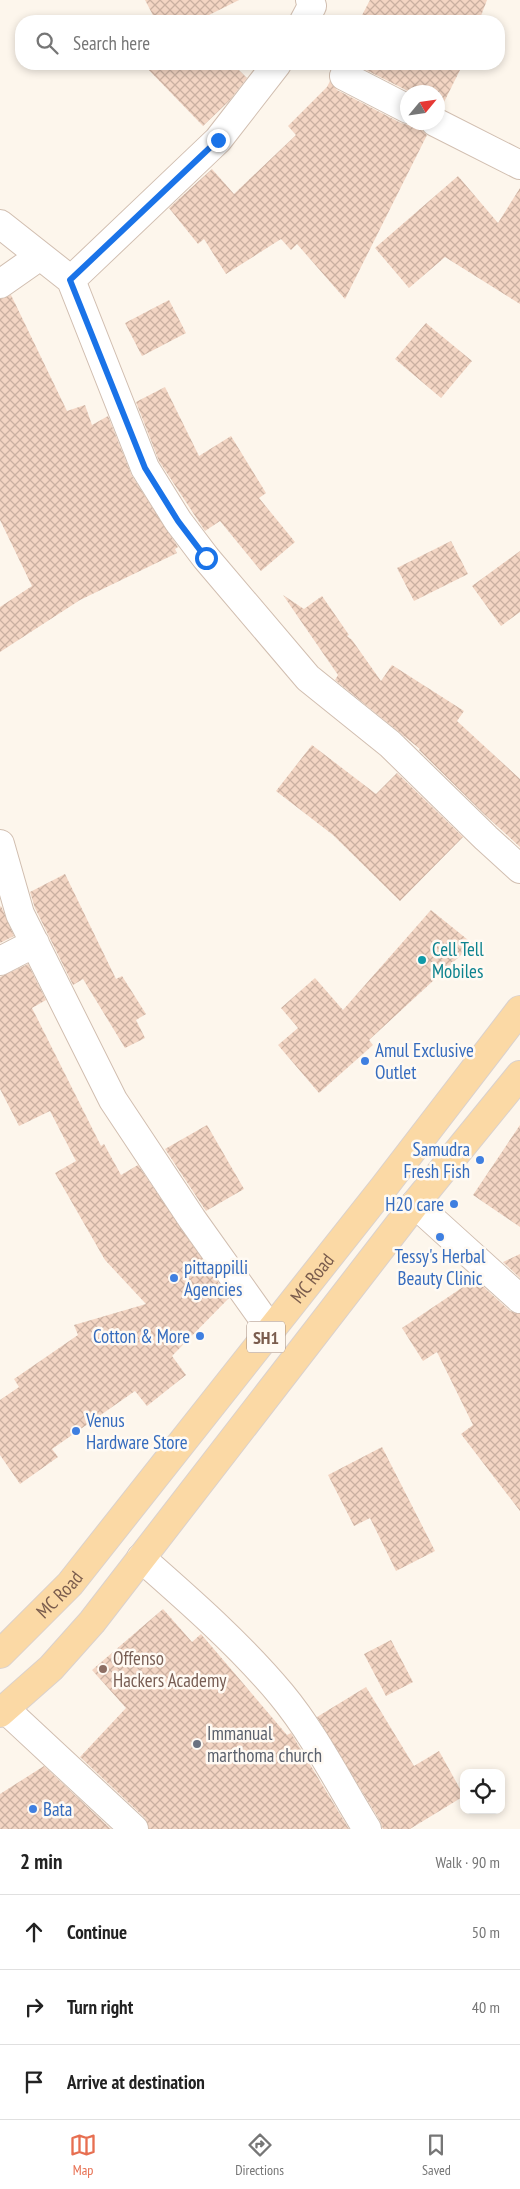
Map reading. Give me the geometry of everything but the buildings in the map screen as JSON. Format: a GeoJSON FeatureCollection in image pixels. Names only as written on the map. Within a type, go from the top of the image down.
{"type":"FeatureCollection","features":[{"type":"Feature","properties":{"kind":"main road","name":"MC Road"},"geometry":{"type":"LineString","coordinates":[[0,1654],[70,1584],[384,1187],[520,1010]]}},
{"type":"Feature","properties":{"kind":"main road","name":"MC Road"},"geometry":{"type":"LineString","coordinates":[[3,1711],[51,1668],[75,1642],[415,1204],[520,1075]]}},
{"type":"Feature","properties":{"kind":"street"},"geometry":{"type":"LineString","coordinates":[[307,15],[312,6],[310,0]]}},
{"type":"Feature","properties":{"kind":"street"},"geometry":{"type":"LineString","coordinates":[[70,280],[218,140],[272,70]]}},
{"type":"Feature","properties":{"kind":"street"},"geometry":{"type":"LineString","coordinates":[[344,76],[400,104]]}},
{"type":"Feature","properties":{"kind":"street"},"geometry":{"type":"LineString","coordinates":[[445,127],[520,166]]}},
{"type":"Feature","properties":{"kind":"street"},"geometry":{"type":"LineString","coordinates":[[0,224],[70,280],[145,468],[178,521],[206,558],[308,678],[390,744],[520,869]]}},
{"type":"Feature","properties":{"kind":"street"},"geometry":{"type":"LineString","coordinates":[[0,284],[40,256]]}},
{"type":"Feature","properties":{"kind":"street"},"geometry":{"type":"LineString","coordinates":[[0,844],[20,914],[114,1100],[192,1219],[271,1330]]}},
{"type":"Feature","properties":{"kind":"street"},"geometry":{"type":"LineString","coordinates":[[0,961],[35,944]]}},
{"type":"Feature","properties":{"kind":"street"},"geometry":{"type":"LineString","coordinates":[[415,1204],[520,1299]]}},
{"type":"Feature","properties":{"kind":"street"},"geometry":{"type":"LineString","coordinates":[[141,1558],[219,1627],[282,1695],[318,1745],[339,1784],[367,1829]]}},
{"type":"Feature","properties":{"kind":"street"},"geometry":{"type":"LineString","coordinates":[[3,1711],[134,1829]]}},
{"type":"Feature","properties":{"kind":"place","name":"Cell Tell Mobiles"},"geometry":{"type":"Point","coordinates":[422,960]}},
{"type":"Feature","properties":{"kind":"place","name":"Amul Exclusive Outlet"},"geometry":{"type":"Point","coordinates":[365,1061]}},
{"type":"Feature","properties":{"kind":"place","name":"Samudra Fresh Fish"},"geometry":{"type":"Point","coordinates":[480,1160]}},
{"type":"Feature","properties":{"kind":"place","name":"H20 care"},"geometry":{"type":"Point","coordinates":[454,1204]}},
{"type":"Feature","properties":{"kind":"place","name":"Tessy's Herbal Beauty Clinic"},"geometry":{"type":"Point","coordinates":[440,1237]}},
{"type":"Feature","properties":{"kind":"place","name":"pittappilli Agencies"},"geometry":{"type":"Point","coordinates":[174,1278]}},
{"type":"Feature","properties":{"kind":"place","name":"Cotton & More"},"geometry":{"type":"Point","coordinates":[200,1336]}},
{"type":"Feature","properties":{"kind":"place","name":"Venus Hardware Store"},"geometry":{"type":"Point","coordinates":[76,1431]}},
{"type":"Feature","properties":{"kind":"place","name":"Offenso Hackers Academy"},"geometry":{"type":"Point","coordinates":[103,1669]}},
{"type":"Feature","properties":{"kind":"place","name":"Immanual marthoma church"},"geometry":{"type":"Point","coordinates":[197,1744]}},
{"type":"Feature","properties":{"kind":"place","name":"Bata"},"geometry":{"type":"Point","coordinates":[33,1809]}},
{"type":"Feature","properties":{"kind":"route"},"geometry":{"type":"LineString","coordinates":[[206,558],[178,521],[145,468],[70,280],[218,140]]}}]}
